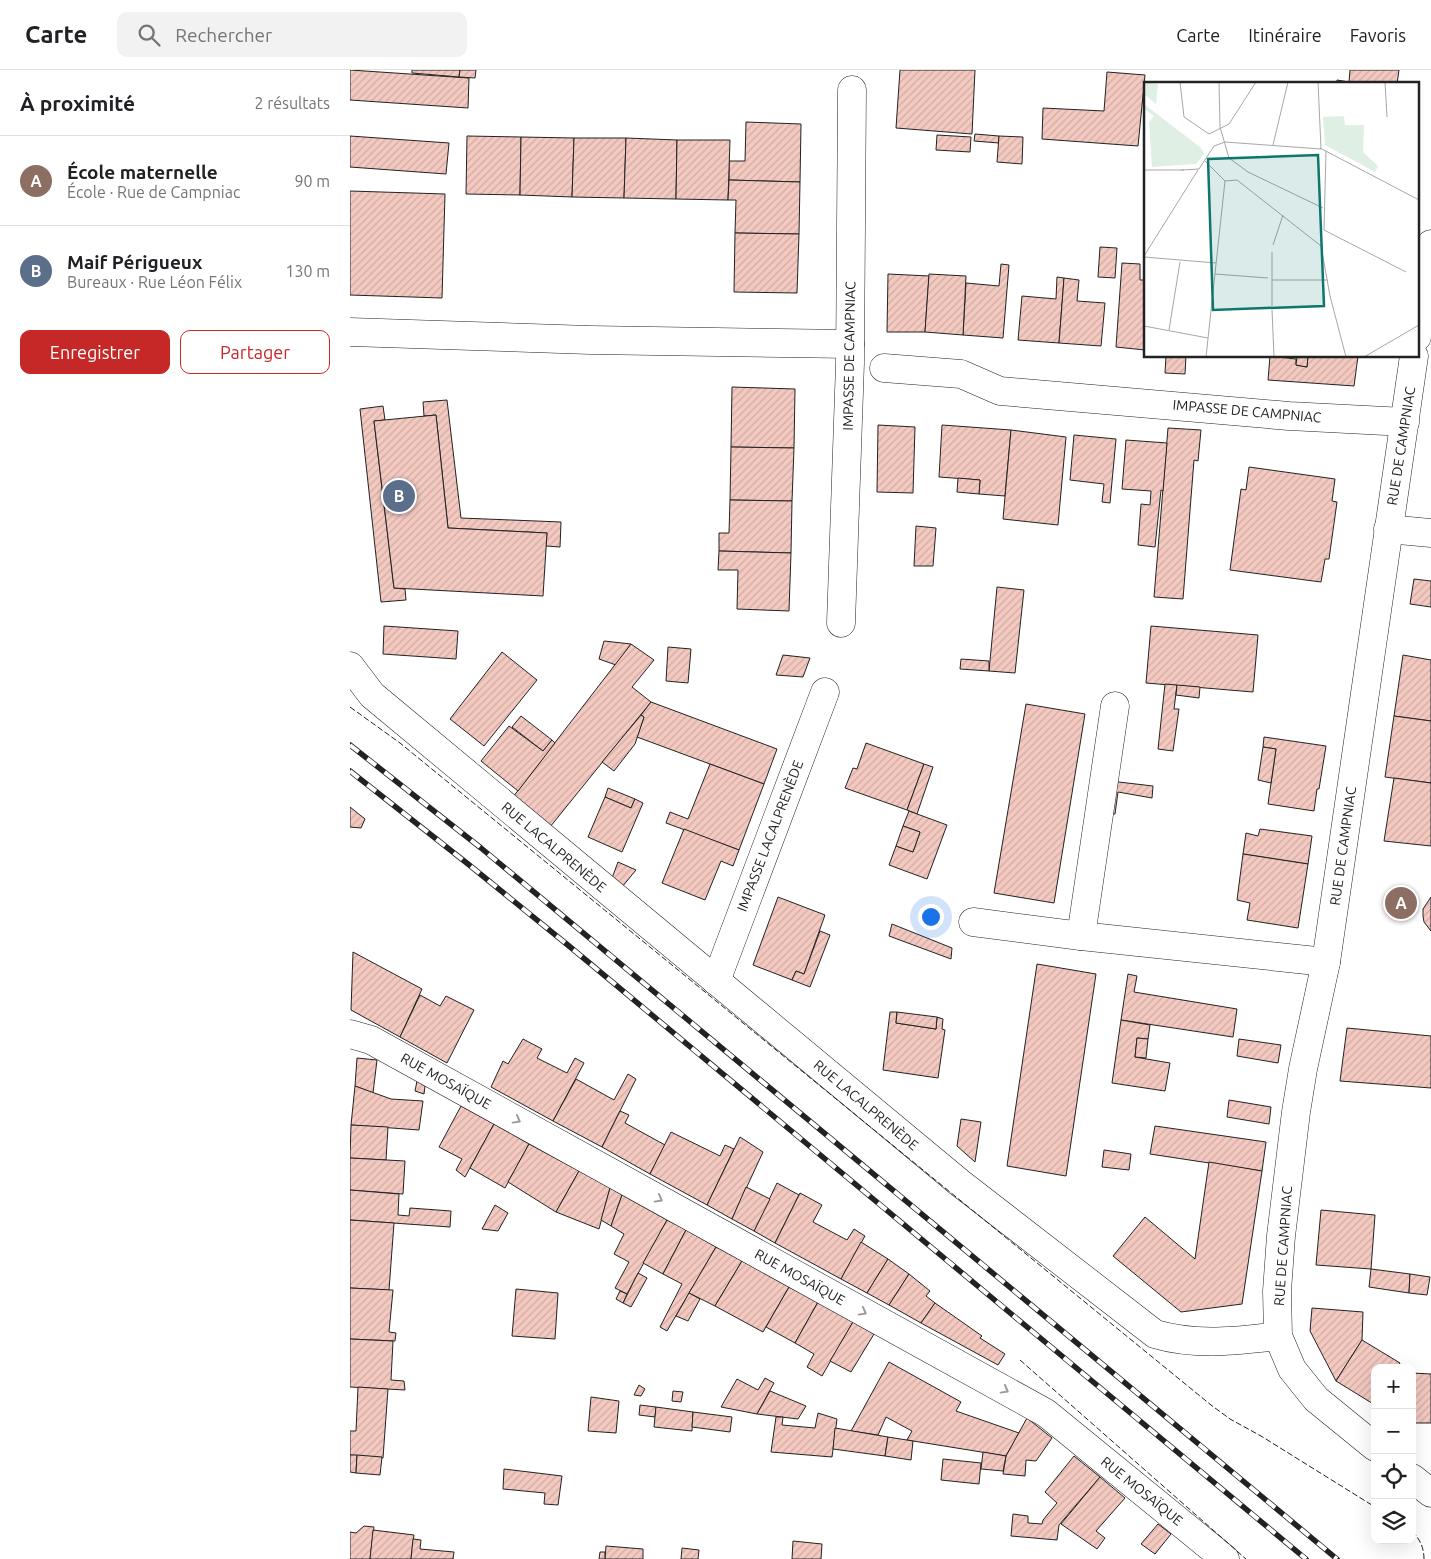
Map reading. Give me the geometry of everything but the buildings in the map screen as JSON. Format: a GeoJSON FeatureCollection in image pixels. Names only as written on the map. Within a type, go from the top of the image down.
{"type":"FeatureCollection","features":[{"type":"Feature","properties":{"kind":"street","name":"IMPASSE DE CAMPNIAC"},"geometry":{"type":"LineString","coordinates":[[841,623],[850,344],[852,90]]}},
{"type":"Feature","properties":{"kind":"street"},"geometry":{"type":"LineString","coordinates":[[1418,330],[1431,244]]}},
{"type":"Feature","properties":{"kind":"street"},"geometry":{"type":"LineString","coordinates":[[350,332],[590,340],[850,344]]}},
{"type":"Feature","properties":{"kind":"street","name":"RUE DE CAMPNIAC"},"geometry":{"type":"LineString","coordinates":[[1278,1336],[1277,1291],[1280,1245],[1296,1112],[1303,1069],[1326,962],[1414,358]]}},
{"type":"Feature","properties":{"kind":"street","name":"IMPASSE DE CAMPNIAC"},"geometry":{"type":"LineString","coordinates":[[884,368],[961,374],[1000,391],[1289,416],[1405,422]]}},
{"type":"Feature","properties":{"kind":"street"},"geometry":{"type":"LineString","coordinates":[[1388,529],[1431,533]]}},
{"type":"Feature","properties":{"kind":"street","name":"RUE LACALPRENÈDE"},"geometry":{"type":"LineString","coordinates":[[350,666],[372,695],[716,981],[960,1183],[1155,1334],[1172,1339],[1190,1341],[1240,1341],[1278,1336]]}},
{"type":"Feature","properties":{"kind":"street","name":"IMPASSE LACALPRENÈDE"},"geometry":{"type":"LineString","coordinates":[[716,981],[825,692]]}},
{"type":"Feature","properties":{"kind":"street"},"geometry":{"type":"LineString","coordinates":[[1081,936],[1115,706]]}},
{"type":"Feature","properties":{"kind":"street"},"geometry":{"type":"LineString","coordinates":[[973,922],[1081,936],[1326,962]]}},
{"type":"Feature","properties":{"kind":"street","name":"RUE MOSAÏQUE"},"geometry":{"type":"LineString","coordinates":[[350,1034],[372,1040],[1046,1413],[1224,1559]]}},
{"type":"Feature","properties":{"kind":"street"},"geometry":{"type":"LineString","coordinates":[[1278,1336],[1292,1369],[1316,1399],[1371,1444]]}},
{"type":"Feature","properties":{"kind":"street"},"geometry":{"type":"LineString","coordinates":[[1416,1481],[1431,1494]]}},
{"type":"Feature","properties":{"kind":"railway"},"geometry":{"type":"LineString","coordinates":[[350,745],[481,848],[1337,1559]]}},
{"type":"Feature","properties":{"kind":"railway"},"geometry":{"type":"LineString","coordinates":[[350,771],[569,946],[1306,1559]]}},
{"type":"Feature","properties":{"kind":"fence"},"geometry":{"type":"LineString","coordinates":[[350,707],[400,743],[1211,1405],[1230,1419],[1261,1436],[1371,1505]]}},
{"type":"Feature","properties":{"kind":"fence"},"geometry":{"type":"LineString","coordinates":[[1020,1360],[1246,1559]]}},
{"type":"Feature","properties":{"kind":"fence"},"geometry":{"type":"LineString","coordinates":[[1416,1536],[1421,1544],[1424,1559]]}},
{"type":"Feature","properties":{"kind":"place","name":"Maif Périgueux"},"geometry":{"type":"Point","coordinates":[399,496]}},
{"type":"Feature","properties":{"kind":"place","name":"École maternelle"},"geometry":{"type":"Point","coordinates":[1401,903]}}]}
